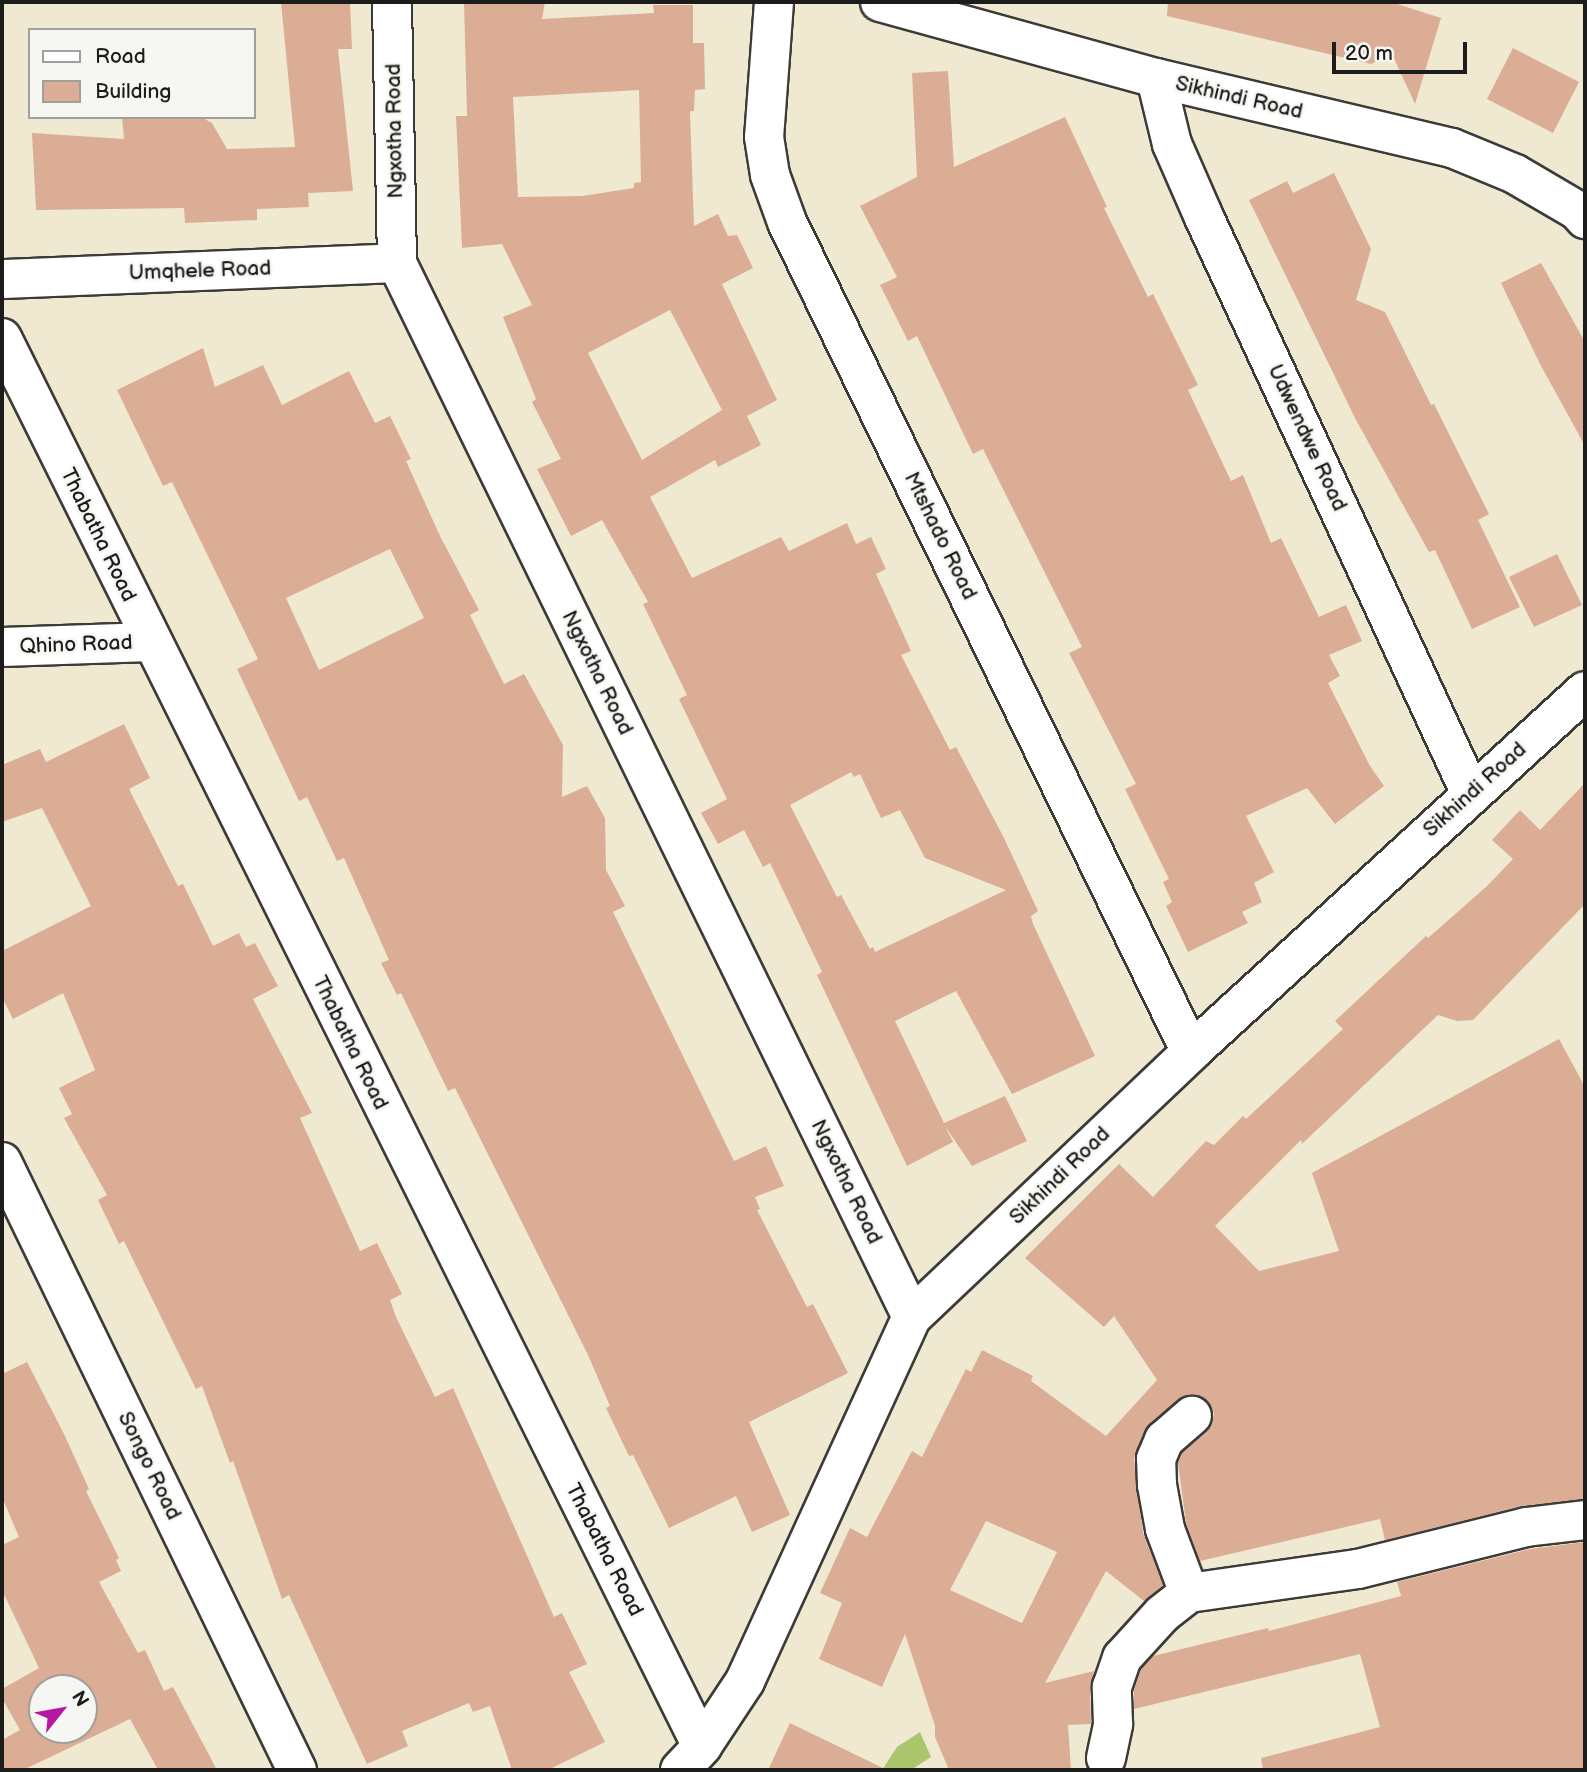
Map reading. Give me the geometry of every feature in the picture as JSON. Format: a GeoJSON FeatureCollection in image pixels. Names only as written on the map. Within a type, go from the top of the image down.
{"type":"FeatureCollection","features":[{"type":"Feature","properties":{"kind":"street","name":"Ngxotha Road"},"geometry":{"type":"LineString","coordinates":[[392,2],[397,263],[912,1317]]}},
{"type":"Feature","properties":{"kind":"street","name":"Mtshado Road"},"geometry":{"type":"LineString","coordinates":[[774,2],[764,137],[770,175],[787,222],[1191,1052]]}},
{"type":"Feature","properties":{"kind":"street","name":"Sikhindi Road"},"geometry":{"type":"LineString","coordinates":[[880,2],[1156,79],[1452,148],[1515,174],[1578,211],[1585,219]]}},
{"type":"Feature","properties":{"kind":"street","name":"Udwendwe Road"},"geometry":{"type":"LineString","coordinates":[[1156,79],[1172,144],[1471,794]]}},
{"type":"Feature","properties":{"kind":"street","name":"Umqhele Road"},"geometry":{"type":"LineString","coordinates":[[2,279],[397,263]]}},
{"type":"Feature","properties":{"kind":"street","name":"Thabatha Road"},"geometry":{"type":"LineString","coordinates":[[2,338],[691,1758]]}},
{"type":"Feature","properties":{"kind":"street","name":"Qhino Road"},"geometry":{"type":"LineString","coordinates":[[2,647],[150,642]]}},
{"type":"Feature","properties":{"kind":"street","name":"Sikhindi Road"},"geometry":{"type":"LineString","coordinates":[[691,1758],[745,1681],[912,1317],[1191,1052],[1585,691]]}},
{"type":"Feature","properties":{"kind":"street","name":"Songo Road"},"geometry":{"type":"LineString","coordinates":[[2,1162],[297,1770]]}},
{"type":"Feature","properties":{"kind":"street"},"geometry":{"type":"LineString","coordinates":[[1189,1593],[1165,1529],[1157,1485],[1156,1459],[1164,1440],[1192,1416]]}},
{"type":"Feature","properties":{"kind":"street"},"geometry":{"type":"LineString","coordinates":[[1106,1758],[1113,1724],[1112,1687],[1122,1658],[1162,1614],[1189,1593],[1358,1569],[1526,1527],[1585,1520]]}},
{"type":"Feature","properties":{"kind":"green space"},"geometry":{"type":"Polygon","coordinates":[[[920,1732],[931,1757],[911,1770],[882,1770],[897,1747],[920,1732]]]}},
{"type":"Feature","properties":{"kind":"building"},"geometry":{"type":"Polygon","coordinates":[[[281,2],[350,2],[352,49],[338,49],[353,191],[308,193],[309,207],[257,209],[257,220],[185,223],[184,208],[36,210],[32,133],[124,139],[122,119],[205,119],[212,123],[227,149],[295,147],[281,2]]]}},
{"type":"Feature","properties":{"kind":"building"},"geometry":{"type":"Polygon","coordinates":[[[464,2],[545,2],[542,19],[654,13],[653,5],[693,5],[693,43],[704,43],[705,89],[695,90],[694,111],[690,111],[694,226],[718,214],[728,236],[737,235],[753,268],[722,284],[777,400],[747,416],[761,445],[718,467],[715,460],[650,497],[692,578],[781,537],[789,551],[847,523],[856,544],[871,537],[886,569],[876,574],[911,651],[901,655],[950,750],[956,747],[1004,838],[1038,911],[1031,916],[1033,924],[1095,1056],[1012,1094],[956,991],[895,1021],[944,1123],[1005,1096],[1027,1141],[972,1166],[945,1126],[953,1142],[907,1166],[817,975],[822,972],[770,863],[763,867],[744,830],[718,844],[701,813],[727,799],[679,699],[687,695],[643,604],[648,602],[602,520],[571,536],[537,469],[561,459],[532,402],[536,399],[503,317],[532,305],[502,244],[462,248],[456,116],[467,116],[464,2]],[[639,90],[513,97],[518,197],[582,196],[634,188],[634,183],[641,182],[639,90]],[[670,310],[588,353],[642,460],[722,410],[670,310]],[[851,772],[790,805],[837,897],[841,895],[870,949],[873,947],[875,952],[1006,890],[925,858],[900,810],[881,818],[860,774],[854,777],[851,772]]]}},
{"type":"Feature","properties":{"kind":"building"},"geometry":{"type":"Polygon","coordinates":[[[1168,2],[1391,2],[1441,18],[1415,104],[1392,54],[1371,64],[1167,16],[1168,2]]]}},
{"type":"Feature","properties":{"kind":"building"},"geometry":{"type":"Polygon","coordinates":[[[1513,48],[1579,82],[1553,133],[1487,99],[1513,48]]]}},
{"type":"Feature","properties":{"kind":"building"},"geometry":{"type":"Polygon","coordinates":[[[948,71],[954,167],[1065,117],[1107,207],[1104,208],[1148,297],[1153,294],[1198,385],[1188,390],[1231,481],[1243,475],[1271,543],[1281,538],[1319,617],[1346,605],[1362,641],[1329,655],[1340,676],[1328,683],[1370,766],[1384,786],[1335,824],[1307,788],[1246,816],[1274,872],[1254,883],[1262,902],[1242,912],[1248,923],[1188,952],[1166,906],[1172,902],[1163,882],[1169,879],[1125,789],[1136,784],[1069,653],[1082,647],[983,449],[973,454],[917,336],[908,341],[880,285],[897,277],[860,206],[917,177],[912,73],[948,71]]]}},
{"type":"Feature","properties":{"kind":"building"},"geometry":{"type":"Polygon","coordinates":[[[1334,173],[1371,249],[1356,300],[1385,312],[1489,514],[1478,520],[1520,607],[1472,629],[1435,550],[1429,552],[1355,418],[1249,200],[1287,181],[1293,193],[1334,173]]]}},
{"type":"Feature","properties":{"kind":"building"},"geometry":{"type":"Polygon","coordinates":[[[1541,263],[1585,342],[1585,446],[1540,364],[1501,283],[1541,263]]]}},
{"type":"Feature","properties":{"kind":"building"},"geometry":{"type":"Polygon","coordinates":[[[203,348],[215,387],[263,365],[282,405],[349,371],[375,423],[390,416],[411,459],[406,461],[440,536],[479,610],[470,615],[504,684],[524,674],[563,745],[562,797],[587,786],[605,818],[606,870],[625,906],[613,912],[734,1161],[766,1146],[784,1186],[755,1197],[760,1209],[757,1210],[807,1307],[813,1304],[848,1373],[749,1422],[790,1515],[752,1532],[736,1496],[669,1528],[633,1455],[629,1456],[606,1408],[610,1406],[588,1355],[455,1088],[448,1091],[401,993],[397,995],[381,963],[389,960],[344,858],[337,861],[307,797],[299,801],[237,669],[258,659],[172,482],[163,486],[117,390],[203,348]],[[390,549],[286,598],[319,670],[424,618],[390,549]]]}},
{"type":"Feature","properties":{"kind":"building"},"geometry":{"type":"Polygon","coordinates":[[[1557,554],[1582,605],[1534,627],[1509,577],[1557,554]]]}},
{"type":"Feature","properties":{"kind":"building"},"geometry":{"type":"Polygon","coordinates":[[[124,724],[150,778],[129,789],[178,886],[183,884],[213,946],[239,933],[246,947],[255,943],[278,986],[253,999],[312,1113],[300,1118],[360,1251],[377,1243],[402,1294],[390,1300],[396,1317],[435,1397],[453,1388],[554,1617],[562,1613],[587,1664],[569,1672],[605,1742],[548,1770],[512,1770],[490,1706],[473,1712],[469,1703],[402,1731],[408,1746],[367,1764],[289,1595],[282,1599],[233,1461],[230,1463],[202,1386],[196,1389],[124,1241],[119,1244],[98,1200],[107,1195],[64,1118],[72,1114],[59,1088],[95,1070],[63,993],[13,1019],[2,997],[2,951],[91,906],[42,808],[2,822],[2,765],[40,749],[46,762],[124,724]]]}},
{"type":"Feature","properties":{"kind":"building"},"geometry":{"type":"Polygon","coordinates":[[[1585,783],[1585,904],[1473,1020],[1457,1021],[1438,1015],[1302,1144],[1301,1140],[1215,1226],[1259,1271],[1339,1251],[1312,1173],[1559,1039],[1585,1087],[1585,1499],[1521,1506],[1385,1540],[1380,1519],[1200,1561],[1186,1523],[1178,1463],[1182,1453],[1207,1432],[1214,1413],[1209,1402],[1200,1396],[1187,1395],[1149,1424],[1134,1459],[1143,1533],[1163,1585],[1144,1601],[1106,1571],[1045,1683],[1094,1671],[1090,1688],[1091,1724],[1068,1725],[1071,1770],[949,1770],[935,1737],[935,1726],[905,1634],[882,1687],[819,1659],[842,1603],[820,1593],[850,1528],[867,1537],[912,1451],[922,1457],[966,1369],[971,1372],[982,1350],[1033,1376],[1031,1381],[1106,1436],[1157,1380],[1114,1316],[1104,1327],[1025,1258],[1119,1164],[1153,1197],[1206,1141],[1214,1145],[1243,1116],[1246,1119],[1343,1029],[1335,1021],[1426,936],[1428,938],[1486,887],[1513,859],[1492,840],[1520,810],[1540,830],[1585,783]],[[986,1521],[950,1590],[1022,1623],[1057,1552],[986,1521]]]}},
{"type":"Feature","properties":{"kind":"building"},"geometry":{"type":"Polygon","coordinates":[[[27,1362],[64,1434],[89,1489],[86,1491],[119,1558],[116,1560],[121,1571],[99,1582],[138,1653],[145,1650],[164,1691],[173,1687],[217,1770],[158,1770],[130,1719],[98,1734],[98,1674],[28,1674],[39,1668],[2,1590],[2,1545],[19,1537],[2,1497],[2,1374],[27,1362]]]}},
{"type":"Feature","properties":{"kind":"building"},"geometry":{"type":"Polygon","coordinates":[[[1585,1542],[1585,1770],[1263,1770],[1261,1758],[1380,1727],[1360,1654],[1134,1709],[1134,1690],[1141,1669],[1153,1656],[1268,1628],[1269,1631],[1401,1596],[1397,1582],[1530,1549],[1585,1542]]]}},
{"type":"Feature","properties":{"kind":"building"},"geometry":{"type":"Polygon","coordinates":[[[28,1674],[28,1744],[78,1744],[23,1770],[2,1770],[2,1740],[20,1730],[2,1698],[2,1689],[28,1674]]]}},
{"type":"Feature","properties":{"kind":"building"},"geometry":{"type":"Polygon","coordinates":[[[790,1723],[887,1770],[768,1770],[790,1723]]]}}]}
